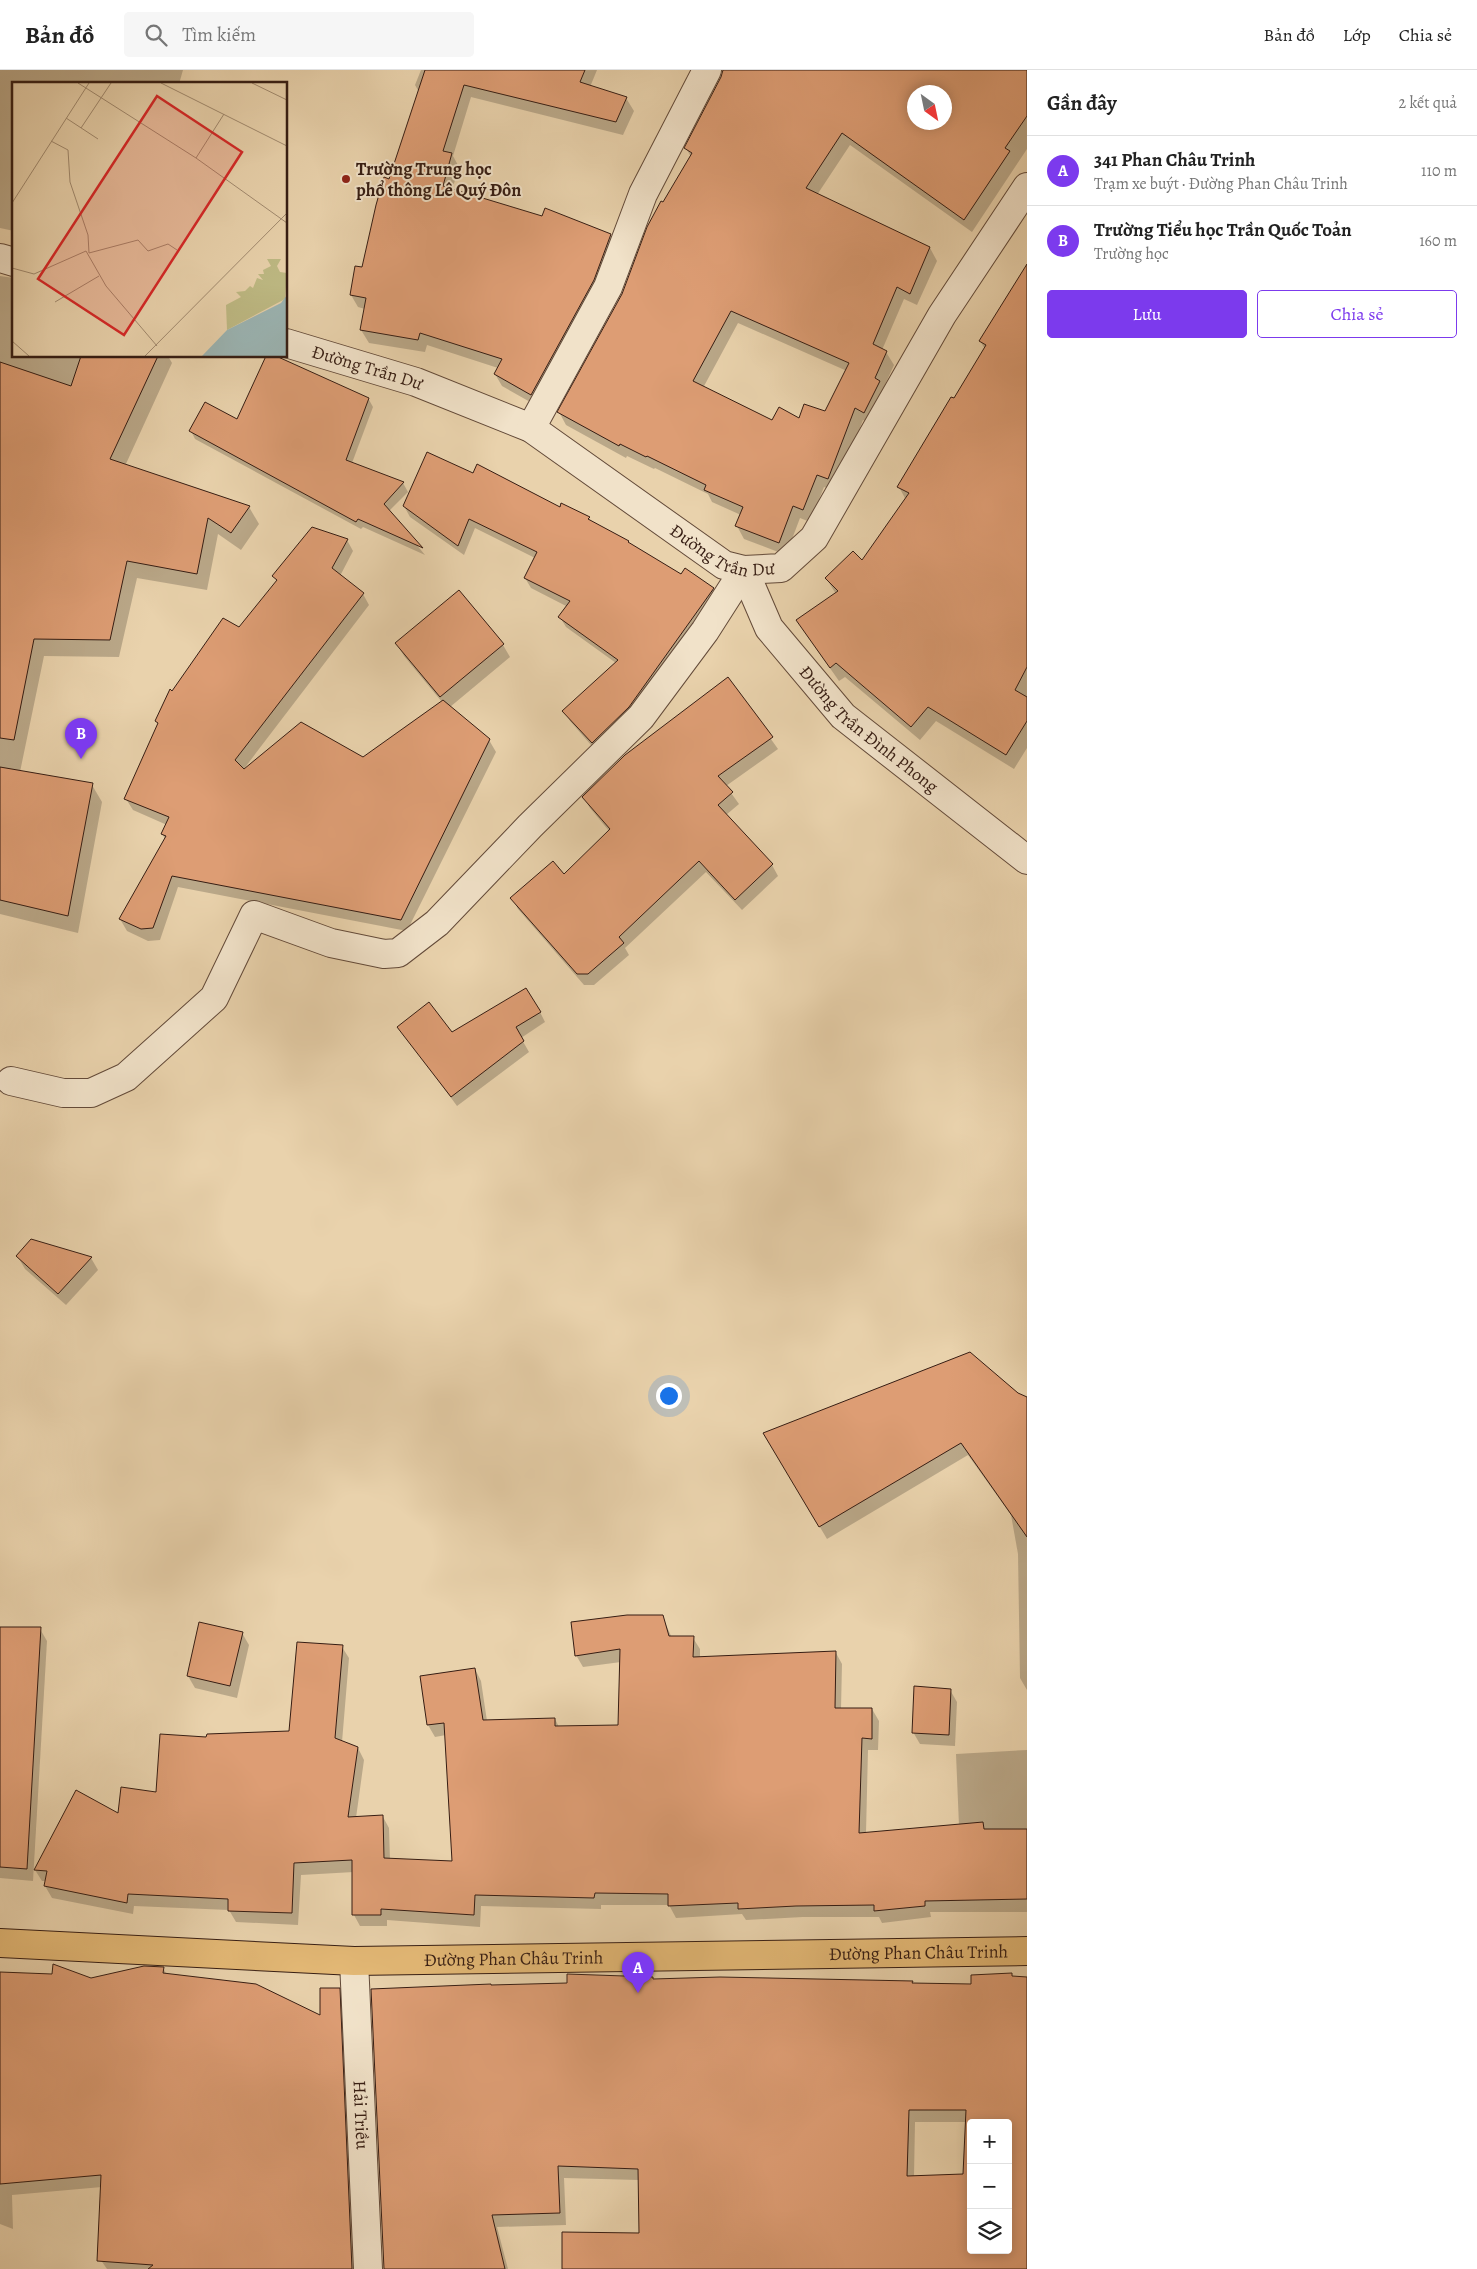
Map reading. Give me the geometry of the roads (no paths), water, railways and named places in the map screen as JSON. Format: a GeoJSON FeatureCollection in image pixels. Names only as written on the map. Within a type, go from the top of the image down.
{"type":"FeatureCollection","features":[{"type":"Feature","properties":{"kind":"main road","name":"Đường Phan Châu Trinh"},"geometry":{"type":"LineString","coordinates":[[0,1943],[354,1961],[1027,1951]]}},
{"type":"Feature","properties":{"kind":"street"},"geometry":{"type":"LineString","coordinates":[[531,428],[608,287],[643,194],[707,70]]}},
{"type":"Feature","properties":{"kind":"street","name":"Đường Trần Dư"},"geometry":{"type":"LineString","coordinates":[[288,344],[416,382],[531,428],[724,566],[744,570],[781,568],[814,538],[942,315],[1027,187]]}},
{"type":"Feature","properties":{"kind":"street"},"geometry":{"type":"LineString","coordinates":[[11,1081],[63,1093],[92,1093],[126,1076],[214,998],[254,915],[331,943],[384,954],[398,953],[437,923],[530,826],[641,717],[705,631],[744,570]]}},
{"type":"Feature","properties":{"kind":"street","name":"Đường Trần Đình Phong"},"geometry":{"type":"LineString","coordinates":[[744,570],[769,628],[843,716],[1027,860]]}},
{"type":"Feature","properties":{"kind":"street","name":"Hải Triều"},"geometry":{"type":"LineString","coordinates":[[354,1961],[368,2269]]}},
{"type":"Feature","properties":{"kind":"place","name":"Trường Trung học phổ thông Lê Quý Đôn"},"geometry":{"type":"Point","coordinates":[346,179]}},
{"type":"Feature","properties":{"kind":"place","name":"Trường Tiểu học Trần Quốc Toản"},"geometry":{"type":"Point","coordinates":[81,759]}},
{"type":"Feature","properties":{"kind":"place","name":"341 Phan Châu Trinh"},"geometry":{"type":"Point","coordinates":[638,1993]}}]}
